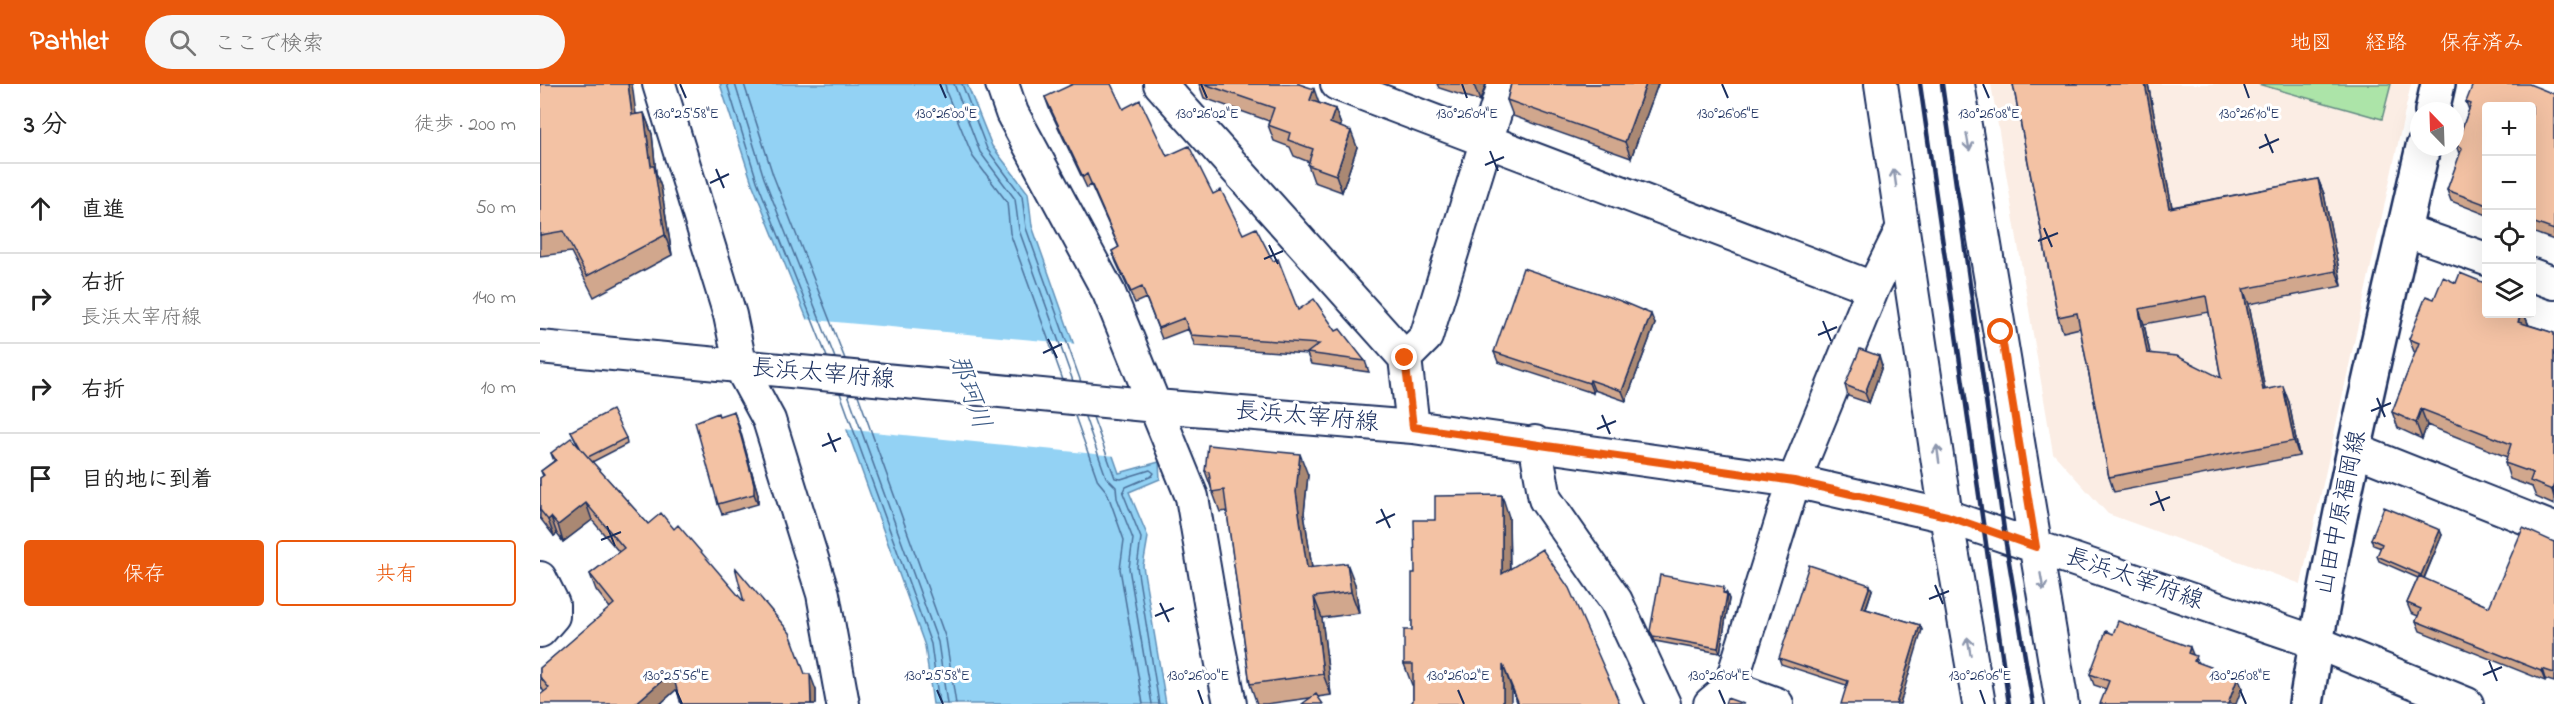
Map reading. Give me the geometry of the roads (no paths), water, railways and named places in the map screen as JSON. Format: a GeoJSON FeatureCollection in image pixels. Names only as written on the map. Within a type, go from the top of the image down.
{"type":"FeatureCollection","features":[{"type":"Feature","properties":{"kind":"main road"},"geometry":{"type":"LineString","coordinates":[[2434,102],[2438,84]]}},
{"type":"Feature","properties":{"kind":"main road","name":"山田中原福岡線"},"geometry":{"type":"LineString","coordinates":[[2306,704],[2315,642],[2355,450],[2421,156]]}},
{"type":"Feature","properties":{"kind":"street"},"geometry":{"type":"LineString","coordinates":[[659,84],[730,315],[753,368],[823,594],[843,704]]}},
{"type":"Feature","properties":{"kind":"street"},"geometry":{"type":"LineString","coordinates":[[1002,84],[1012,113],[1109,293],[1148,405],[1192,496],[1210,608],[1230,704]]}},
{"type":"Feature","properties":{"kind":"street"},"geometry":{"type":"LineString","coordinates":[[1160,84],[1405,358],[1413,427]]}},
{"type":"Feature","properties":{"kind":"street"},"geometry":{"type":"LineString","coordinates":[[1337,84],[1873,288]]}},
{"type":"Feature","properties":{"kind":"street"},"geometry":{"type":"LineString","coordinates":[[1405,358],[1426,337],[1504,84]]}},
{"type":"Feature","properties":{"kind":"street"},"geometry":{"type":"LineString","coordinates":[[1881,84],[1947,516],[1979,704]]}},
{"type":"Feature","properties":{"kind":"street"},"geometry":{"type":"LineString","coordinates":[[1958,84],[2062,704]]}},
{"type":"Feature","properties":{"kind":"street"},"geometry":{"type":"LineString","coordinates":[[1777,704],[1720,695],[1794,481],[1873,288],[1902,229]]}},
{"type":"Feature","properties":{"kind":"street"},"geometry":{"type":"LineString","coordinates":[[2404,230],[2482,257]]}},
{"type":"Feature","properties":{"kind":"street"},"geometry":{"type":"LineString","coordinates":[[2536,276],[2554,283]]}},
{"type":"Feature","properties":{"kind":"street","name":"長浜太宰府線"},"geometry":{"type":"LineString","coordinates":[[540,347],[1148,405],[1413,427],[1535,442],[1794,481],[1947,516],[2315,642],[2467,704]]}},
{"type":"Feature","properties":{"kind":"street"},"geometry":{"type":"LineString","coordinates":[[1535,442],[1545,499],[1616,601],[1664,704]]}},
{"type":"Feature","properties":{"kind":"street"},"geometry":{"type":"LineString","coordinates":[[2355,450],[2554,529]]}},
{"type":"Feature","properties":{"kind":"street"},"geometry":{"type":"LineString","coordinates":[[540,578],[553,604],[553,616],[540,631]]}},
{"type":"Feature","properties":{"kind":"water","name":"那珂川"},"geometry":{"type":"Polygon","coordinates":[[[720,84],[967,84],[992,146],[1028,193],[1032,226],[1119,473],[1159,462],[1160,479],[1129,492],[1148,537],[1143,566],[1166,704],[933,704],[925,646],[807,319],[752,183],[720,84]]]}},
{"type":"Feature","properties":{"kind":"railway"},"geometry":{"type":"LineString","coordinates":[[1920,84],[2009,704]]}},
{"type":"Feature","properties":{"kind":"railway"},"geometry":{"type":"LineString","coordinates":[[1942,84],[2006,544],[2033,704]]}}]}
